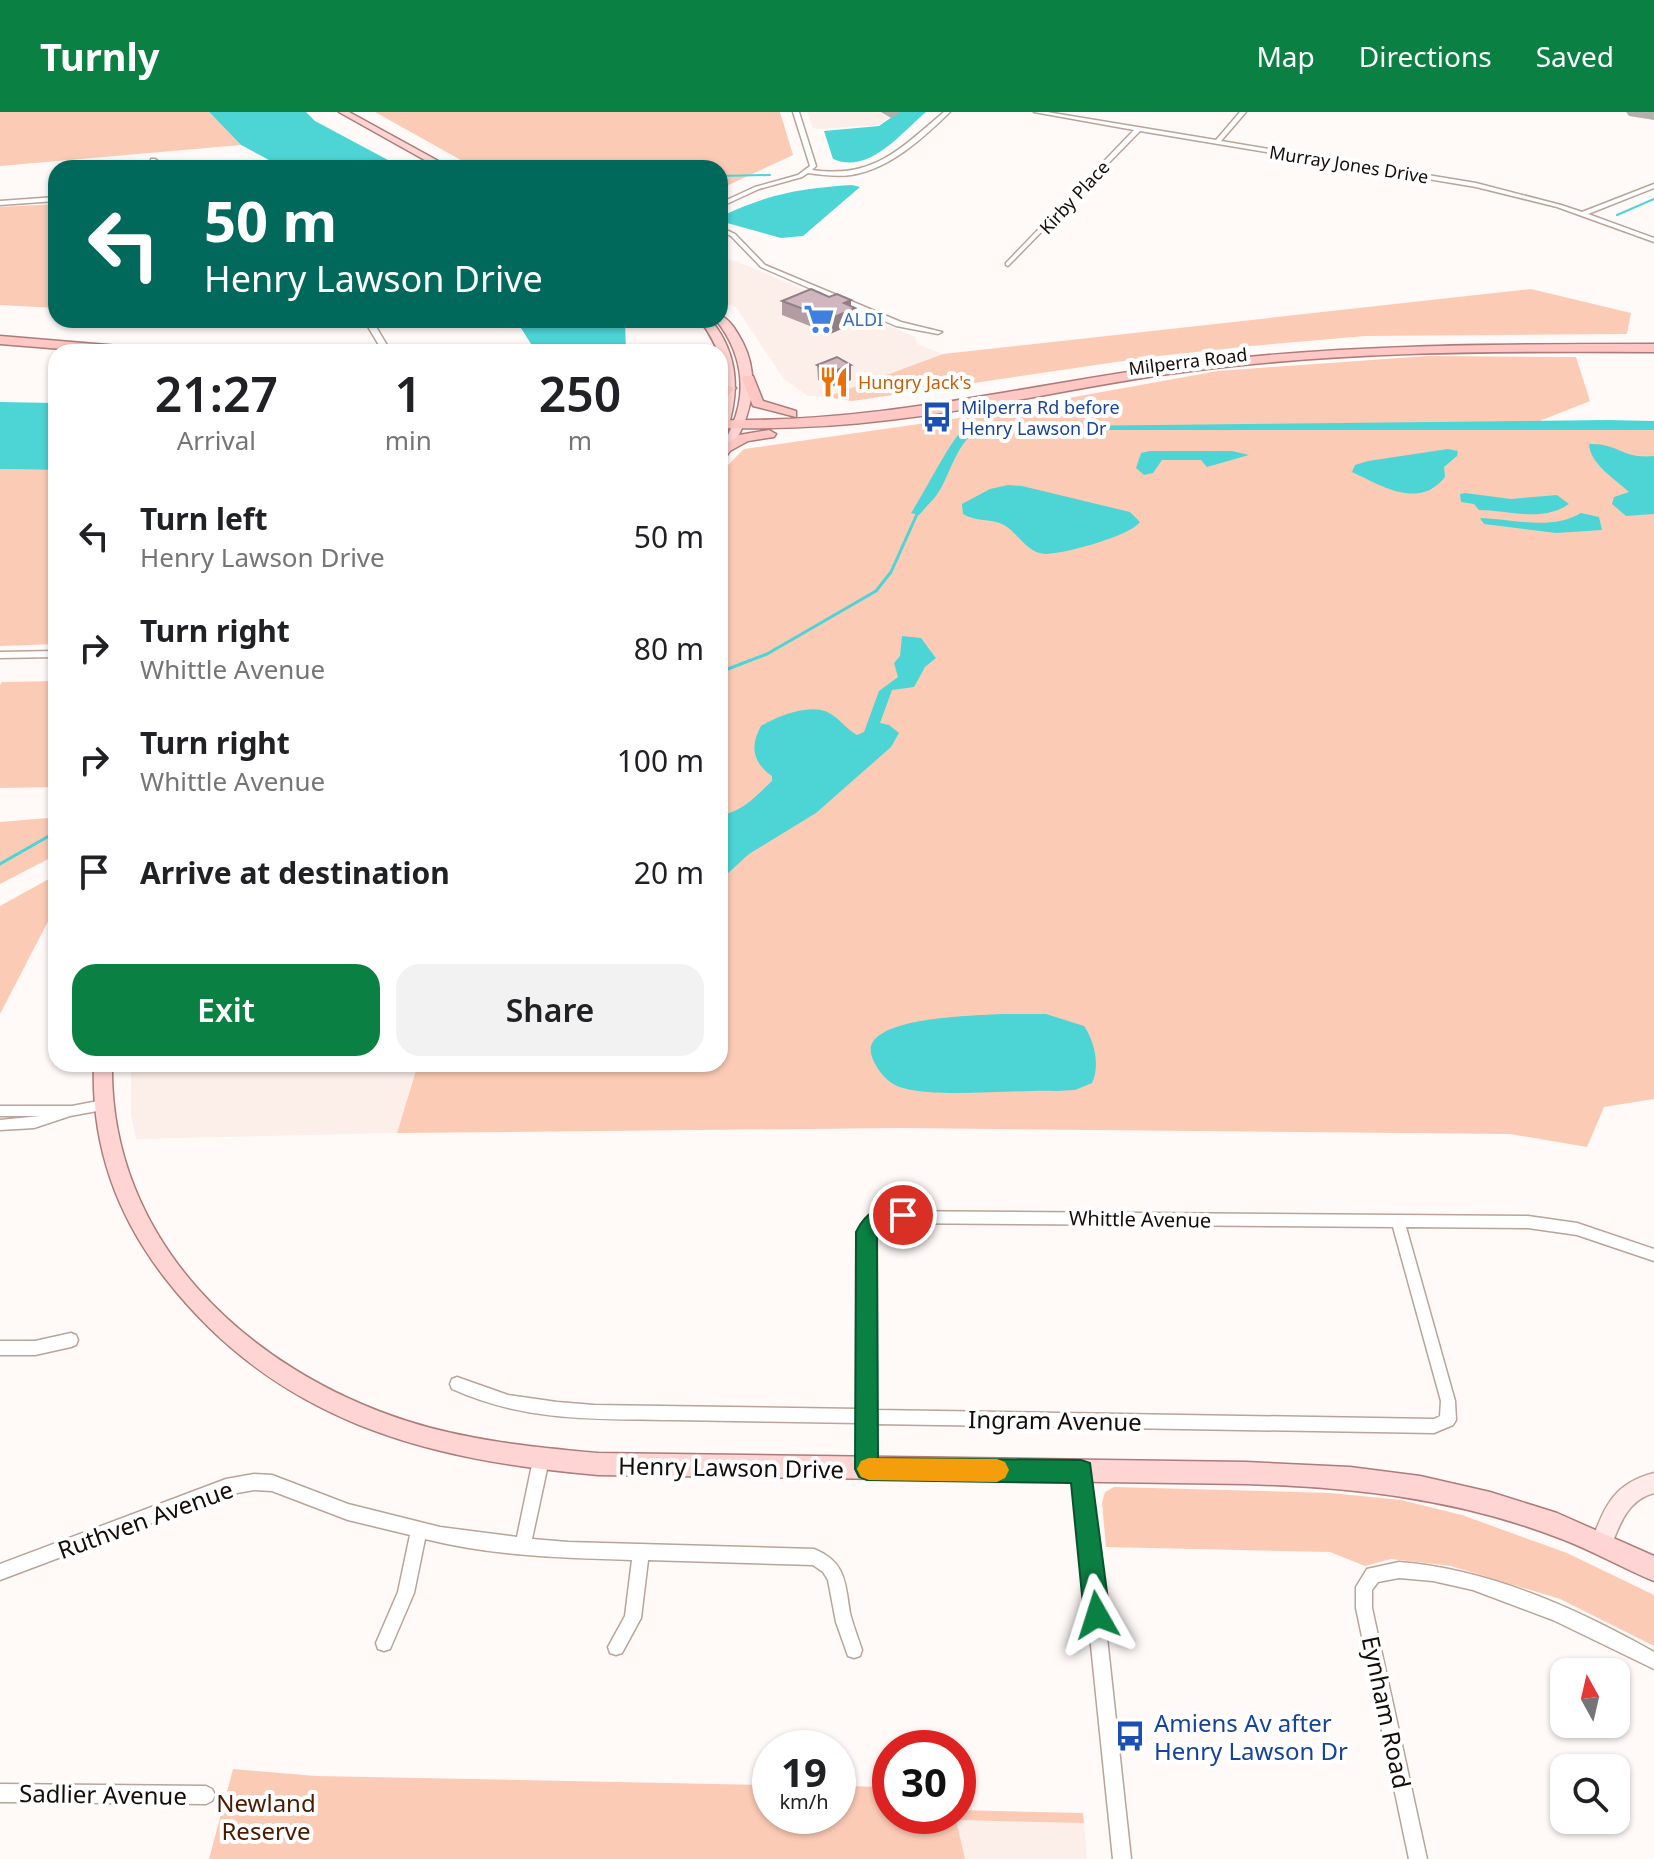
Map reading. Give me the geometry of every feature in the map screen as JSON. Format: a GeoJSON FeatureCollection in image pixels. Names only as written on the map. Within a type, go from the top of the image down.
{"type":"FeatureCollection","features":[{"type":"Feature","properties":{"kind":"highway"},"geometry":{"type":"LineString","coordinates":[[0,340],[48,344]]}},
{"type":"Feature","properties":{"kind":"highway","name":"Milperra Road"},"geometry":{"type":"LineString","coordinates":[[728,421],[882,408],[1157,364],[1273,350],[1450,341],[1654,341]]}},
{"type":"Feature","properties":{"kind":"highway"},"geometry":{"type":"LineString","coordinates":[[0,348],[48,351]]}},
{"type":"Feature","properties":{"kind":"highway","name":"Milperra Road"},"geometry":{"type":"LineString","coordinates":[[728,421],[868,420],[1162,371],[1317,354],[1438,348],[1654,348]]}},
{"type":"Feature","properties":{"kind":"highway"},"geometry":{"type":"LineString","coordinates":[[748,379],[758,403],[791,414]]}},
{"type":"Feature","properties":{"kind":"highway"},"geometry":{"type":"LineString","coordinates":[[728,450],[750,436],[868,420]]}},
{"type":"Feature","properties":{"kind":"main road"},"geometry":{"type":"LineString","coordinates":[[343,112],[431,160]]}},
{"type":"Feature","properties":{"kind":"main road"},"geometry":{"type":"LineString","coordinates":[[727,328],[741,347],[748,379],[728,419]]}},
{"type":"Feature","properties":{"kind":"main road"},"geometry":{"type":"LineString","coordinates":[[728,357],[728,410]]}},
{"type":"Feature","properties":{"kind":"main road","name":"Henry Lawson Drive"},"geometry":{"type":"LineString","coordinates":[[103,1072],[103,1105],[109,1150],[130,1208],[179,1283],[236,1342],[296,1385],[374,1421],[469,1450],[541,1460],[624,1465],[1318,1477],[1382,1482],[1492,1504],[1552,1522],[1602,1542],[1654,1569]]}},
{"type":"Feature","properties":{"kind":"main road"},"geometry":{"type":"LineString","coordinates":[[1602,1542],[1617,1504],[1638,1486],[1654,1483]]}},
{"type":"Feature","properties":{"kind":"street"},"geometry":{"type":"LineString","coordinates":[[728,201],[808,171],[814,161],[796,112]]}},
{"type":"Feature","properties":{"kind":"street"},"geometry":{"type":"LineString","coordinates":[[808,171],[831,175],[874,170],[947,112]]}},
{"type":"Feature","properties":{"kind":"street","name":"Murray Jones Drive"},"geometry":{"type":"LineString","coordinates":[[1037,112],[1476,185],[1539,200],[1654,240]]}},
{"type":"Feature","properties":{"kind":"street"},"geometry":{"type":"LineString","coordinates":[[1217,142],[1243,112]]}},
{"type":"Feature","properties":{"kind":"street","name":"Kirby Place"},"geometry":{"type":"LineString","coordinates":[[1008,264],[1138,129]]}},
{"type":"Feature","properties":{"kind":"street"},"geometry":{"type":"LineString","coordinates":[[1582,214],[1654,186]]}},
{"type":"Feature","properties":{"kind":"street"},"geometry":{"type":"LineString","coordinates":[[0,203],[48,200]]}},
{"type":"Feature","properties":{"kind":"street"},"geometry":{"type":"LineString","coordinates":[[728,233],[763,266],[899,324],[938,332]]}},
{"type":"Feature","properties":{"kind":"street"},"geometry":{"type":"LineString","coordinates":[[0,655],[48,654]]}},
{"type":"Feature","properties":{"kind":"street"},"geometry":{"type":"LineString","coordinates":[[0,1125],[34,1123],[103,1105]]}},
{"type":"Feature","properties":{"kind":"street"},"geometry":{"type":"LineString","coordinates":[[0,1111],[72,1111]]}},
{"type":"Feature","properties":{"kind":"street","name":"Whittle Avenue"},"geometry":{"type":"LineString","coordinates":[[867,1469],[867,1232],[873,1221],[880,1217],[1545,1223],[1577,1229],[1654,1255]]}},
{"type":"Feature","properties":{"kind":"street","name":"Ingram Avenue"},"geometry":{"type":"LineString","coordinates":[[457,1384],[498,1402],[594,1412],[1442,1424],[1450,1412],[1448,1401],[1398,1221]]}},
{"type":"Feature","properties":{"kind":"street"},"geometry":{"type":"LineString","coordinates":[[0,1348],[35,1348],[71,1340]]}},
{"type":"Feature","properties":{"kind":"street"},"geometry":{"type":"LineString","coordinates":[[523,1546],[541,1460]]}},
{"type":"Feature","properties":{"kind":"street"},"geometry":{"type":"LineString","coordinates":[[1081,1471],[1122,1859]]}},
{"type":"Feature","properties":{"kind":"street","name":"Ruthven Avenue"},"geometry":{"type":"LineString","coordinates":[[0,1572],[226,1487],[254,1482],[280,1485],[320,1503],[419,1529],[523,1546],[801,1554],[824,1561],[837,1577],[842,1615],[854,1650]]}},
{"type":"Feature","properties":{"kind":"street"},"geometry":{"type":"LineString","coordinates":[[384,1643],[406,1593],[419,1529]]}},
{"type":"Feature","properties":{"kind":"street"},"geometry":{"type":"LineString","coordinates":[[616,1647],[633,1618],[641,1551]]}},
{"type":"Feature","properties":{"kind":"street","name":"Eynham Road"},"geometry":{"type":"LineString","coordinates":[[1418,1859],[1364,1608],[1364,1587],[1368,1580],[1380,1572],[1427,1573],[1486,1588],[1585,1623],[1654,1661]]}},
{"type":"Feature","properties":{"kind":"street","name":"Sadlier Avenue"},"geometry":{"type":"LineString","coordinates":[[0,1793],[206,1795]]}},
{"type":"Feature","properties":{"kind":"shaded area"},"geometry":{"type":"Polygon","coordinates":[[[807,112],[896,112],[879,125],[817,129],[813,128],[807,112]]]}},
{"type":"Feature","properties":{"kind":"shaded area"},"geometry":{"type":"Polygon","coordinates":[[[728,259],[915,337],[917,344],[943,354],[827,397],[808,396],[784,379],[736,307],[728,304],[728,259]]]}},
{"type":"Feature","properties":{"kind":"shaded area"},"geometry":{"type":"Polygon","coordinates":[[[131,1072],[416,1072],[397,1133],[136,1139],[131,1115],[131,1072]]]}},
{"type":"Feature","properties":{"kind":"shaded area"},"geometry":{"type":"Polygon","coordinates":[[[976,1820],[1084,1823],[1087,1859],[965,1859],[959,1834],[976,1834],[976,1820]]]}},
{"type":"Feature","properties":{"kind":"green space"},"geometry":{"type":"Polygon","coordinates":[[[0,112],[209,112],[241,145],[48,160],[0,166],[0,112]]]}},
{"type":"Feature","properties":{"kind":"green space"},"geometry":{"type":"Polygon","coordinates":[[[375,112],[780,112],[793,155],[728,185],[728,160],[461,160],[375,112]]]}},
{"type":"Feature","properties":{"kind":"green space"},"geometry":{"type":"Polygon","coordinates":[[[48,204],[48,308],[0,305],[0,207],[48,204]]]}},
{"type":"Feature","properties":{"kind":"green space"},"geometry":{"type":"Polygon","coordinates":[[[1531,289],[1631,313],[1627,334],[1365,336],[1150,357],[852,401],[827,397],[943,354],[1531,289]]]}},
{"type":"Feature","properties":{"kind":"green space"},"geometry":{"type":"Polygon","coordinates":[[[1427,356],[1576,357],[1590,401],[1527,426],[1654,427],[1654,1099],[1604,1107],[1587,1147],[1510,1134],[901,1128],[397,1133],[416,1072],[728,1072],[728,465],[744,449],[947,420],[1218,371],[1427,356]]]}},
{"type":"Feature","properties":{"kind":"green space"},"geometry":{"type":"Polygon","coordinates":[[[0,469],[48,470],[48,644],[0,646],[0,469]]]}},
{"type":"Feature","properties":{"kind":"green space"},"geometry":{"type":"Polygon","coordinates":[[[48,681],[48,787],[0,788],[2,682],[48,681]]]}},
{"type":"Feature","properties":{"kind":"green space"},"geometry":{"type":"Polygon","coordinates":[[[48,818],[48,859],[0,884],[0,822],[48,818]]]}},
{"type":"Feature","properties":{"kind":"green space"},"geometry":{"type":"Polygon","coordinates":[[[48,879],[48,921],[0,1014],[0,906],[48,879]]]}},
{"type":"Feature","properties":{"kind":"green space"},"geometry":{"type":"Polygon","coordinates":[[[1114,1487],[1331,1493],[1401,1500],[1462,1515],[1567,1553],[1654,1595],[1654,1646],[1560,1599],[1451,1566],[1391,1559],[1365,1566],[1330,1552],[1106,1547],[1102,1503],[1105,1492],[1114,1487]]]}},
{"type":"Feature","properties":{"kind":"green space","name":"Newland Reserve"},"geometry":{"type":"Polygon","coordinates":[[[233,1769],[316,1776],[752,1785],[752,1834],[856,1834],[856,1786],[872,1787],[872,1834],[959,1834],[965,1859],[209,1859],[233,1769]]]}},
{"type":"Feature","properties":{"kind":"green space","name":"Newland Reserve"},"geometry":{"type":"Polygon","coordinates":[[[976,1810],[1083,1813],[1084,1823],[976,1820],[976,1810]]]}},
{"type":"Feature","properties":{"kind":"water"},"geometry":{"type":"Polygon","coordinates":[[[209,112],[306,112],[315,121],[388,160],[269,160],[241,145],[209,112]]]}},
{"type":"Feature","properties":{"kind":"water"},"geometry":{"type":"Polygon","coordinates":[[[899,112],[926,112],[872,157],[846,162],[833,159],[824,131],[879,126],[899,112]]]}},
{"type":"Feature","properties":{"kind":"water"},"geometry":{"type":"Polygon","coordinates":[[[860,187],[803,236],[781,238],[728,223],[728,213],[739,208],[770,197],[817,188],[860,187]]]}},
{"type":"Feature","properties":{"kind":"water"},"geometry":{"type":"Polygon","coordinates":[[[521,328],[625,328],[626,344],[531,344],[521,328]]]}},
{"type":"Feature","properties":{"kind":"water"},"geometry":{"type":"Polygon","coordinates":[[[0,402],[48,403],[48,470],[0,469],[0,402]]]}},
{"type":"Feature","properties":{"kind":"water"},"geometry":{"type":"Polygon","coordinates":[[[1654,421],[1654,430],[982,430],[966,440],[934,498],[919,515],[911,513],[946,453],[966,427],[1654,421]]]}},
{"type":"Feature","properties":{"kind":"water"},"geometry":{"type":"Polygon","coordinates":[[[1589,444],[1634,455],[1654,456],[1654,514],[1626,516],[1612,504],[1614,497],[1629,492],[1598,465],[1589,444]]]}},
{"type":"Feature","properties":{"kind":"water"},"geometry":{"type":"Polygon","coordinates":[[[1448,449],[1458,451],[1457,456],[1444,467],[1445,477],[1424,492],[1400,492],[1352,472],[1355,465],[1368,461],[1448,449]]]}},
{"type":"Feature","properties":{"kind":"water"},"geometry":{"type":"Polygon","coordinates":[[[1232,451],[1249,455],[1207,467],[1201,460],[1162,460],[1153,473],[1144,475],[1136,468],[1141,453],[1232,451]]]}},
{"type":"Feature","properties":{"kind":"water"},"geometry":{"type":"Polygon","coordinates":[[[1008,485],[1130,512],[1140,522],[1124,533],[1081,548],[1039,553],[1004,525],[963,514],[962,504],[990,489],[1008,485]]]}},
{"type":"Feature","properties":{"kind":"water"},"geometry":{"type":"Polygon","coordinates":[[[1460,494],[1511,499],[1557,495],[1569,504],[1558,510],[1536,514],[1479,510],[1474,504],[1461,502],[1460,494]]]}},
{"type":"Feature","properties":{"kind":"water"},"geometry":{"type":"Polygon","coordinates":[[[1581,513],[1599,517],[1602,530],[1556,533],[1484,524],[1480,518],[1545,523],[1581,513]]]}},
{"type":"Feature","properties":{"kind":"water"},"geometry":{"type":"Polygon","coordinates":[[[902,636],[921,638],[936,658],[925,667],[914,687],[892,690],[880,723],[889,725],[899,733],[891,747],[816,813],[749,854],[728,873],[728,813],[742,807],[772,781],[772,776],[760,765],[755,753],[755,740],[761,726],[786,715],[814,709],[831,714],[857,735],[864,732],[879,691],[898,677],[894,663],[900,656],[902,636]]]}},
{"type":"Feature","properties":{"kind":"water"},"geometry":{"type":"Polygon","coordinates":[[[1046,1014],[1084,1026],[1095,1054],[1096,1069],[1092,1083],[1075,1090],[928,1092],[891,1083],[872,1057],[872,1043],[882,1033],[900,1026],[945,1018],[1046,1014]]]}},
{"type":"Feature","properties":{"kind":"building"},"geometry":{"type":"Polygon","coordinates":[[[811,289],[829,297],[837,294],[851,300],[844,303],[855,308],[830,319],[782,301],[811,289]]]}},
{"type":"Feature","properties":{"kind":"building"},"geometry":{"type":"Polygon","coordinates":[[[837,357],[851,365],[832,372],[817,365],[837,357]]]}},
{"type":"Feature","properties":{"kind":"waterway"},"geometry":{"type":"LineString","coordinates":[[728,176],[770,175]]}},
{"type":"Feature","properties":{"kind":"waterway"},"geometry":{"type":"LineString","coordinates":[[1617,215],[1654,199]]}},
{"type":"Feature","properties":{"kind":"waterway"},"geometry":{"type":"LineString","coordinates":[[728,669],[767,654],[876,591],[891,572],[918,512]]}},
{"type":"Feature","properties":{"kind":"waterway"},"geometry":{"type":"LineString","coordinates":[[0,864],[48,837]]}},
{"type":"Feature","properties":{"kind":"taxiway"},"geometry":{"type":"LineString","coordinates":[[1635,112],[1654,115]]}},
{"type":"Feature","properties":{"kind":"slow traffic"},"geometry":{"type":"LineString","coordinates":[[869,1469],[997,1470]]}},
{"type":"Feature","properties":{"kind":"place","name":"ALDI"},"geometry":{"type":"Point","coordinates":[819,319]}},
{"type":"Feature","properties":{"kind":"place","name":"Hungry Jack's"},"geometry":{"type":"Point","coordinates":[834,382]}},
{"type":"Feature","properties":{"kind":"place","name":"Milperra Rd before Henry Lawson Dr"},"geometry":{"type":"Point","coordinates":[937,417]}},
{"type":"Feature","properties":{"kind":"place","name":"Amiens Av after Henry Lawson Dr"},"geometry":{"type":"Point","coordinates":[1130,1736]}},
{"type":"Feature","properties":{"kind":"route"},"geometry":{"type":"LineString","coordinates":[[903,1215],[880,1217],[873,1221],[867,1232],[867,1469],[1081,1471],[1097,1615]]}}]}
